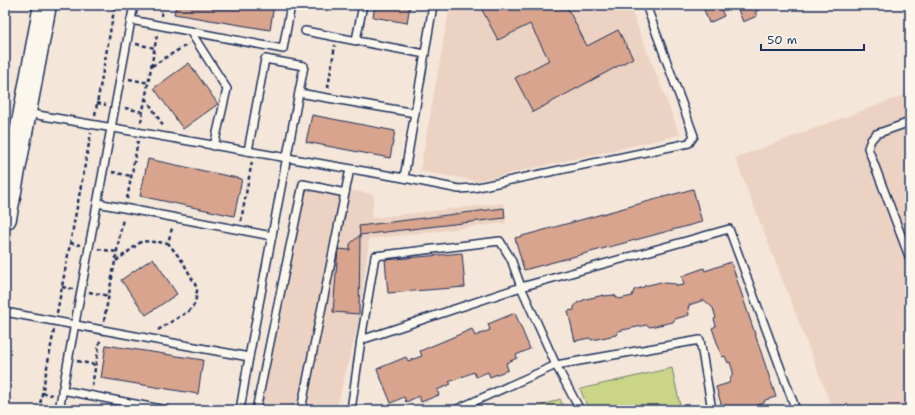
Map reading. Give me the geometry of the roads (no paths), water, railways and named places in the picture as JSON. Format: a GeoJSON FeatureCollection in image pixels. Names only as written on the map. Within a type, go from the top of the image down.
{"type":"FeatureCollection","features":[{"type":"Feature","properties":{"kind":"main road"},"geometry":{"type":"LineString","coordinates":[[6,208],[45,5]]}},
{"type":"Feature","properties":{"kind":"lane"},"geometry":{"type":"LineString","coordinates":[[59,410],[134,5]]}},
{"type":"Feature","properties":{"kind":"lane"},"geometry":{"type":"LineString","coordinates":[[132,20],[283,49],[291,5]]}},
{"type":"Feature","properties":{"kind":"lane"},"geometry":{"type":"LineString","coordinates":[[356,40],[363,5]]}},
{"type":"Feature","properties":{"kind":"lane"},"geometry":{"type":"LineString","coordinates":[[404,178],[433,5]]}},
{"type":"Feature","properties":{"kind":"lane"},"geometry":{"type":"LineString","coordinates":[[25,113],[404,178],[459,189],[473,188],[689,143],[694,136],[646,5]]}},
{"type":"Feature","properties":{"kind":"lane"},"geometry":{"type":"LineString","coordinates":[[190,31],[227,89],[214,146]]}},
{"type":"Feature","properties":{"kind":"lane"},"geometry":{"type":"LineString","coordinates":[[305,31],[425,54]]}},
{"type":"Feature","properties":{"kind":"lane"},"geometry":{"type":"LineString","coordinates":[[240,410],[304,66],[265,59],[251,152]]}},
{"type":"Feature","properties":{"kind":"lane"},"geometry":{"type":"LineString","coordinates":[[299,93],[415,113]]}},
{"type":"Feature","properties":{"kind":"lane"},"geometry":{"type":"LineString","coordinates":[[910,122],[876,134],[871,140],[868,148],[910,259]]}},
{"type":"Feature","properties":{"kind":"lane"},"geometry":{"type":"LineString","coordinates":[[301,410],[350,169]]}},
{"type":"Feature","properties":{"kind":"lane"},"geometry":{"type":"LineString","coordinates":[[256,410],[302,184],[345,193]]}},
{"type":"Feature","properties":{"kind":"lane"},"geometry":{"type":"LineString","coordinates":[[97,203],[272,236]]}},
{"type":"Feature","properties":{"kind":"lane"},"geometry":{"type":"LineString","coordinates":[[361,340],[521,288],[729,229],[796,410]]}},
{"type":"Feature","properties":{"kind":"lane"},"geometry":{"type":"LineString","coordinates":[[351,410],[361,340],[376,256],[500,241],[511,259],[521,288],[556,365],[580,410]]}},
{"type":"Feature","properties":{"kind":"lane"},"geometry":{"type":"LineString","coordinates":[[5,312],[249,357]]}},
{"type":"Feature","properties":{"kind":"lane"},"geometry":{"type":"LineString","coordinates":[[455,410],[556,365],[700,340],[712,410]]}},
{"type":"Feature","properties":{"kind":"lane"},"geometry":{"type":"LineString","coordinates":[[62,390],[144,408],[166,410]]}}]}
